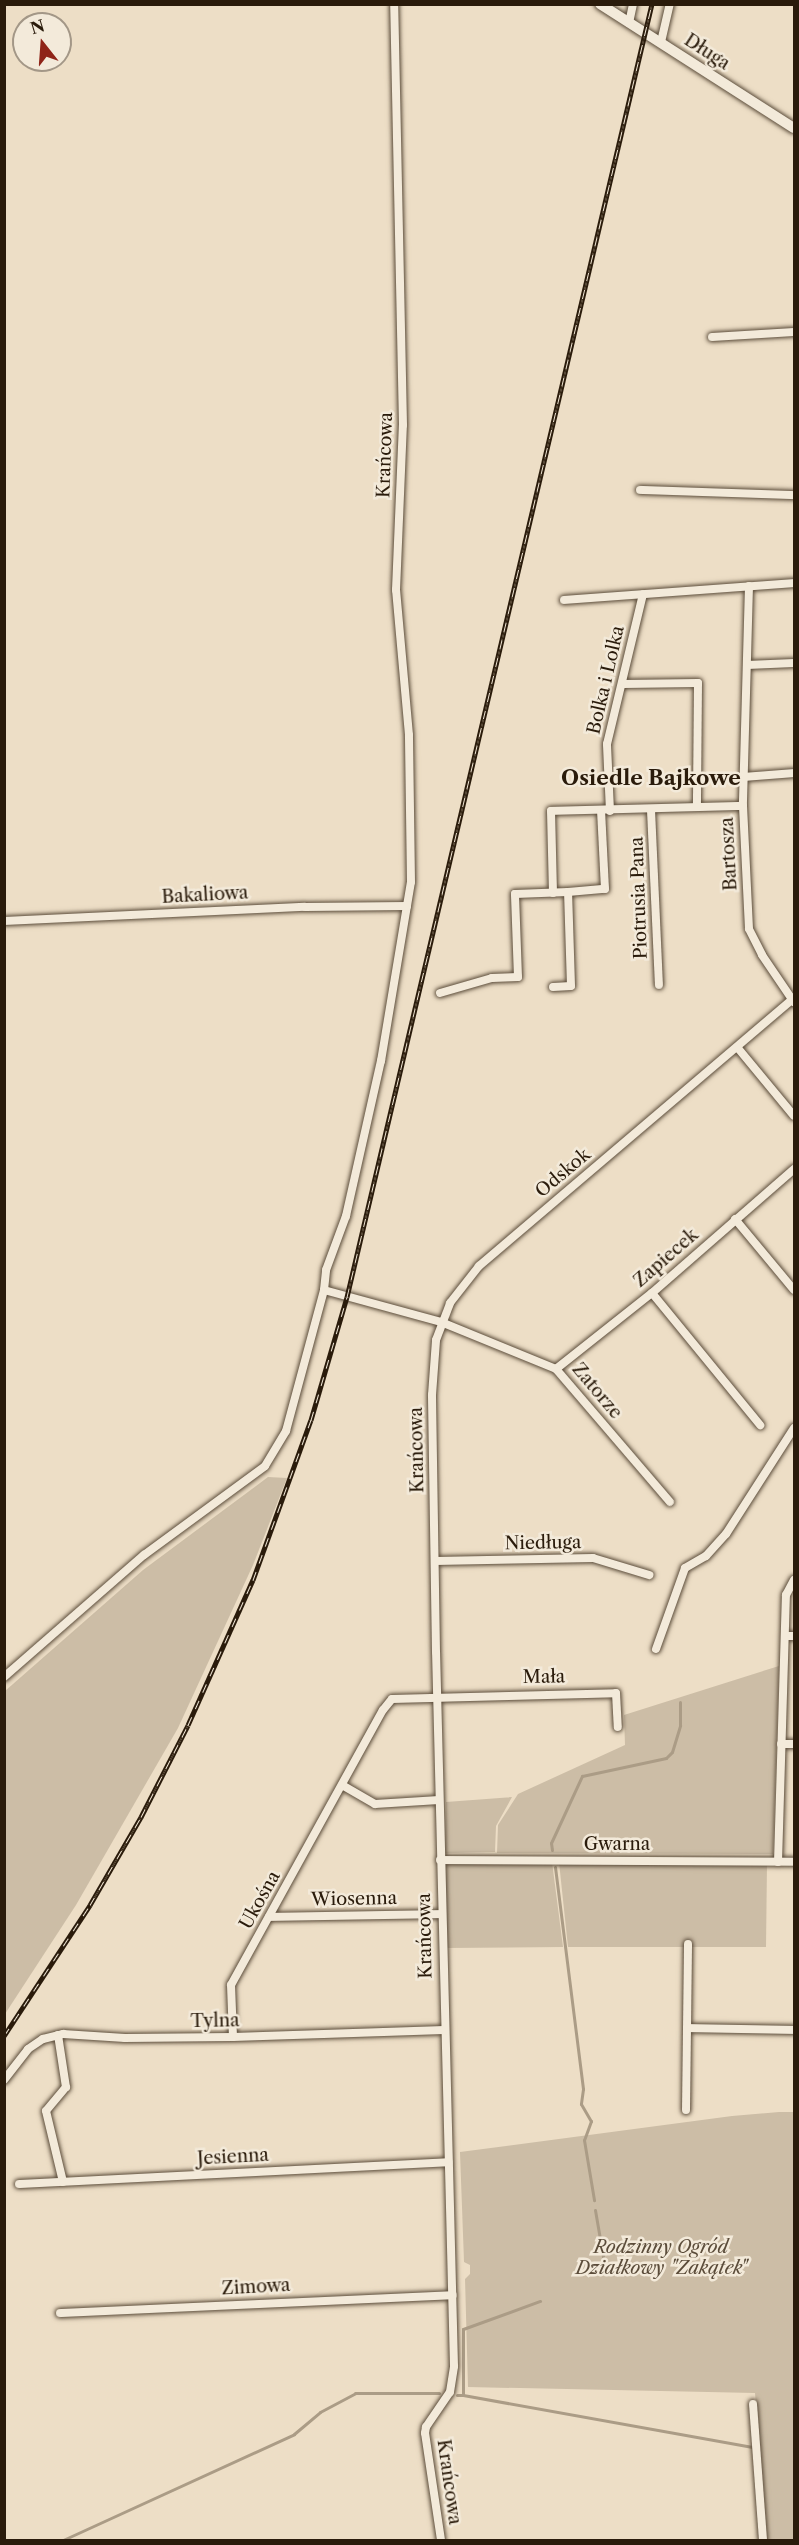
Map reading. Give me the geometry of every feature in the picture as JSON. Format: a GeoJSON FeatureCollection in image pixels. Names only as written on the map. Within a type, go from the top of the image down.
{"type":"FeatureCollection","features":[{"type":"Feature","properties":{"kind":"street","name":"Krańcowa"},"geometry":{"type":"LineString","coordinates":[[4,1677],[144,1555],[265,1466],[286,1431],[324,1290],[326,1270],[346,1216],[381,1062],[411,882],[409,735],[396,590],[403,425],[394,4]]}},
{"type":"Feature","properties":{"kind":"street","name":"Długa"},"geometry":{"type":"LineString","coordinates":[[600,4],[795,128]]}},
{"type":"Feature","properties":{"kind":"street"},"geometry":{"type":"LineString","coordinates":[[629,23],[633,4]]}},
{"type":"Feature","properties":{"kind":"street"},"geometry":{"type":"LineString","coordinates":[[661,42],[670,4]]}},
{"type":"Feature","properties":{"kind":"street"},"geometry":{"type":"LineString","coordinates":[[712,337],[795,332]]}},
{"type":"Feature","properties":{"kind":"street"},"geometry":{"type":"LineString","coordinates":[[640,490],[795,495]]}},
{"type":"Feature","properties":{"kind":"street","name":"Bolka i Lolka"},"geometry":{"type":"LineString","coordinates":[[564,600],[795,583]]}},
{"type":"Feature","properties":{"kind":"street","name":"Bartosza"},"geometry":{"type":"LineString","coordinates":[[749,586],[744,777],[749,929],[762,956],[794,1000]]}},
{"type":"Feature","properties":{"kind":"street","name":"Bolka i Lolka"},"geometry":{"type":"LineString","coordinates":[[568,892],[605,889],[607,744],[643,594]]}},
{"type":"Feature","properties":{"kind":"street"},"geometry":{"type":"LineString","coordinates":[[747,665],[795,663]]}},
{"type":"Feature","properties":{"kind":"street"},"geometry":{"type":"LineString","coordinates":[[623,684],[698,683],[697,807]]}},
{"type":"Feature","properties":{"kind":"street"},"geometry":{"type":"LineString","coordinates":[[744,777],[795,773]]}},
{"type":"Feature","properties":{"kind":"street"},"geometry":{"type":"LineString","coordinates":[[553,892],[551,811],[744,806]]}},
{"type":"Feature","properties":{"kind":"street","name":"Piotrusia Pana"},"geometry":{"type":"LineString","coordinates":[[651,810],[659,985]]}},
{"type":"Feature","properties":{"kind":"street"},"geometry":{"type":"LineString","coordinates":[[440,993],[492,978],[518,977],[515,894],[568,892],[572,986],[553,987]]}},
{"type":"Feature","properties":{"kind":"street","name":"Bakaliowa"},"geometry":{"type":"LineString","coordinates":[[4,921],[293,908],[407,906]]}},
{"type":"Feature","properties":{"kind":"street","name":"Odskok"},"geometry":{"type":"LineString","coordinates":[[441,1322],[459,1288],[479,1266],[794,1000]]}},
{"type":"Feature","properties":{"kind":"street"},"geometry":{"type":"LineString","coordinates":[[737,1047],[795,1116]]}},
{"type":"Feature","properties":{"kind":"street","name":"Zapiecek"},"geometry":{"type":"LineString","coordinates":[[556,1368],[652,1293],[795,1169]]}},
{"type":"Feature","properties":{"kind":"street"},"geometry":{"type":"LineString","coordinates":[[735,1219],[795,1290]]}},
{"type":"Feature","properties":{"kind":"street"},"geometry":{"type":"LineString","coordinates":[[324,1290],[441,1322]]}},
{"type":"Feature","properties":{"kind":"street"},"geometry":{"type":"LineString","coordinates":[[652,1293],[760,1425]]}},
{"type":"Feature","properties":{"kind":"street","name":"Krańcowa"},"geometry":{"type":"LineString","coordinates":[[441,1322],[433,1358],[432,1377],[441,1914],[453,2295],[453,2382],[450,2392],[428,2422],[425,2433],[441,2541]]}},
{"type":"Feature","properties":{"kind":"street","name":"Zatorze"},"geometry":{"type":"LineString","coordinates":[[441,1322],[556,1368],[670,1502]]}},
{"type":"Feature","properties":{"kind":"street"},"geometry":{"type":"LineString","coordinates":[[656,1649],[685,1568],[706,1556],[726,1534],[795,1428]]}},
{"type":"Feature","properties":{"kind":"street","name":"Niedługa"},"geometry":{"type":"LineString","coordinates":[[435,1561],[593,1558],[649,1575]]}},
{"type":"Feature","properties":{"kind":"street"},"geometry":{"type":"LineString","coordinates":[[778,1862],[782,1744],[790,1636],[786,1595],[795,1580]]}},
{"type":"Feature","properties":{"kind":"street","name":"Mała"},"geometry":{"type":"LineString","coordinates":[[437,1696],[616,1693],[618,1727]]}},
{"type":"Feature","properties":{"kind":"street","name":"Ukośna"},"geometry":{"type":"LineString","coordinates":[[233,2037],[231,1985],[387,1704],[398,1698],[437,1696]]}},
{"type":"Feature","properties":{"kind":"street"},"geometry":{"type":"LineString","coordinates":[[782,1744],[795,1744]]}},
{"type":"Feature","properties":{"kind":"street"},"geometry":{"type":"LineString","coordinates":[[342,1785],[375,1804],[439,1800]]}},
{"type":"Feature","properties":{"kind":"street","name":"Gwarna"},"geometry":{"type":"LineString","coordinates":[[440,1860],[795,1862]]}},
{"type":"Feature","properties":{"kind":"street","name":"Wiosenna"},"geometry":{"type":"LineString","coordinates":[[269,1917],[441,1914]]}},
{"type":"Feature","properties":{"kind":"street"},"geometry":{"type":"LineString","coordinates":[[687,2110],[688,1944]]}},
{"type":"Feature","properties":{"kind":"street"},"geometry":{"type":"LineString","coordinates":[[688,2028],[795,2030]]}},
{"type":"Feature","properties":{"kind":"street","name":"Tylna"},"geometry":{"type":"LineString","coordinates":[[4,2080],[28,2049],[43,2039],[58,2035],[95,2034],[125,2038],[233,2037],[444,2030]]}},
{"type":"Feature","properties":{"kind":"street"},"geometry":{"type":"LineString","coordinates":[[58,2035],[66,2087],[46,2111],[63,2182]]}},
{"type":"Feature","properties":{"kind":"street","name":"Jesienna"},"geometry":{"type":"LineString","coordinates":[[19,2184],[448,2162]]}},
{"type":"Feature","properties":{"kind":"street","name":"Zimowa"},"geometry":{"type":"LineString","coordinates":[[60,2313],[453,2295]]}},
{"type":"Feature","properties":{"kind":"street"},"geometry":{"type":"LineString","coordinates":[[753,2404],[763,2541]]}},
{"type":"Feature","properties":{"kind":"green space"},"geometry":{"type":"Polygon","coordinates":[[[268,1477],[287,1478],[253,1565],[178,1728],[76,1905],[5,2014],[5,1691],[143,1570],[268,1477]]]}},
{"type":"Feature","properties":{"kind":"green space"},"geometry":{"type":"Polygon","coordinates":[[[779,1666],[773,1854],[497,1853],[498,1825],[518,1794],[625,1745],[624,1715],[779,1666]]]}},
{"type":"Feature","properties":{"kind":"green space"},"geometry":{"type":"Polygon","coordinates":[[[512,1797],[496,1826],[495,1852],[445,1853],[446,1802],[512,1797]]]}},
{"type":"Feature","properties":{"kind":"green space"},"geometry":{"type":"Polygon","coordinates":[[[446,1862],[552,1862],[563,1947],[446,1948],[446,1862]]]}},
{"type":"Feature","properties":{"kind":"green space"},"geometry":{"type":"Polygon","coordinates":[[[559,1862],[767,1864],[766,1947],[568,1947],[559,1862]]]}},
{"type":"Feature","properties":{"kind":"green space","name":"Rodzinny Ogród Działkowy \"Zakątek\""},"geometry":{"type":"Polygon","coordinates":[[[794,2112],[794,2540],[767,2540],[755,2393],[468,2387],[465,2279],[470,2274],[470,2265],[464,2262],[460,2152],[732,2116],[794,2112]]]}},
{"type":"Feature","properties":{"kind":"waterway"},"geometry":{"type":"LineString","coordinates":[[552,1850],[551,1843],[582,1776],[666,1758],[672,1752],[680,1725],[680,1702]]}},
{"type":"Feature","properties":{"kind":"waterway"},"geometry":{"type":"LineString","coordinates":[[555,1867],[583,2089],[581,2104],[591,2121],[584,2140],[594,2200]]}},
{"type":"Feature","properties":{"kind":"waterway"},"geometry":{"type":"LineString","coordinates":[[595,2210],[605,2268]]}},
{"type":"Feature","properties":{"kind":"waterway"},"geometry":{"type":"LineString","coordinates":[[457,2395],[463,2395],[463,2329],[540,2301]]}},
{"type":"Feature","properties":{"kind":"waterway"},"geometry":{"type":"LineString","coordinates":[[63,2540],[294,2434],[320,2412],[355,2393],[439,2393]]}},
{"type":"Feature","properties":{"kind":"waterway"},"geometry":{"type":"LineString","coordinates":[[463,2395],[752,2447]]}},
{"type":"Feature","properties":{"kind":"railway"},"geometry":{"type":"LineString","coordinates":[[4,2036],[90,1905],[141,1817],[188,1725],[253,1580],[311,1420],[347,1297],[652,4]]}},
{"type":"Feature","properties":{"kind":"district","name":"Osiedle Bajkowe"},"geometry":{"type":"Point","coordinates":[651,778]}}]}
